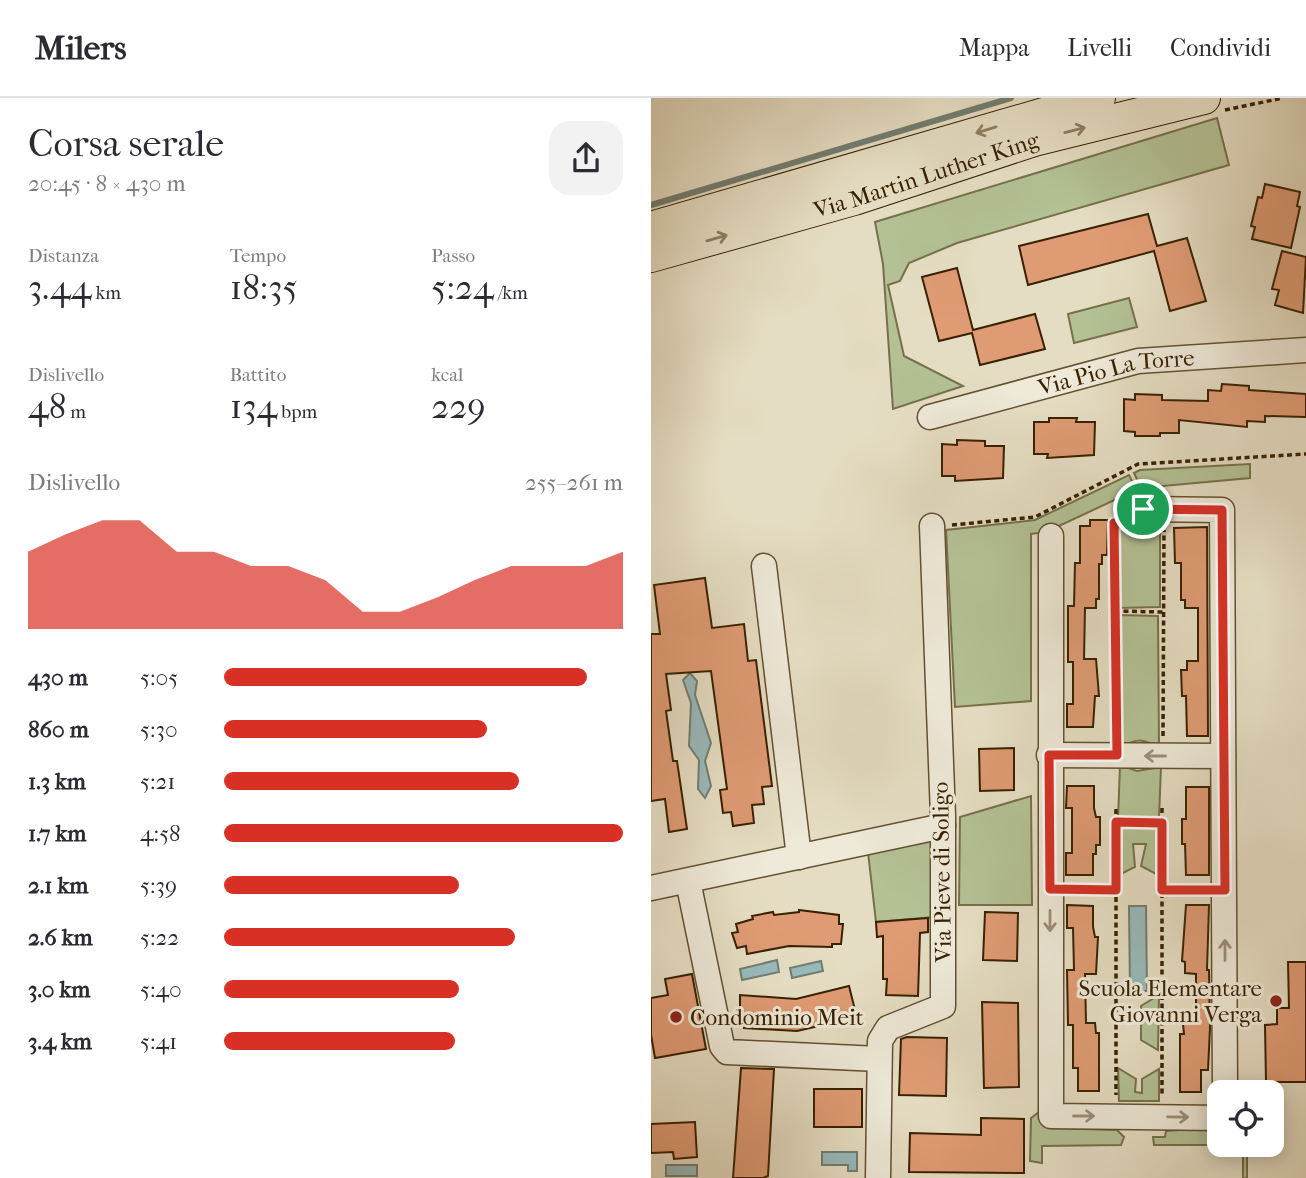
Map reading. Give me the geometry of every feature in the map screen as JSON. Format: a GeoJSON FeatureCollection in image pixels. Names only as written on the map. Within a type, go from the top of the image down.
{"type":"FeatureCollection","features":[{"type":"Feature","properties":{"kind":"main road","name":"Via Martin Luther King"},"geometry":{"type":"LineString","coordinates":[[651,228],[1099,98]]}},
{"type":"Feature","properties":{"kind":"main road","name":"Via Martin Luther King"},"geometry":{"type":"LineString","coordinates":[[651,256],[854,199],[1034,140],[1211,105]]}},
{"type":"Feature","properties":{"kind":"street","name":"Via Pio La Torre"},"geometry":{"type":"LineString","coordinates":[[930,417],[1138,361],[1306,349]]}},
{"type":"Feature","properties":{"kind":"street"},"geometry":{"type":"LineString","coordinates":[[1154,509],[1222,510],[1225,1080]]}},
{"type":"Feature","properties":{"kind":"street","name":"Via Pieve di Soligo"},"geometry":{"type":"LineString","coordinates":[[878,1178],[880,1041],[888,1028],[943,1006],[943,826],[932,527]]}},
{"type":"Feature","properties":{"kind":"street"},"geometry":{"type":"LineString","coordinates":[[1051,536],[1051,1116],[1130,1123],[1162,1117],[1207,1118]]}},
{"type":"Feature","properties":{"kind":"street"},"geometry":{"type":"LineString","coordinates":[[764,566],[799,857]]}},
{"type":"Feature","properties":{"kind":"street"},"geometry":{"type":"LineString","coordinates":[[1049,755],[1223,756]]}},
{"type":"Feature","properties":{"kind":"street"},"geometry":{"type":"LineString","coordinates":[[651,888],[943,826]]}},
{"type":"Feature","properties":{"kind":"street"},"geometry":{"type":"LineString","coordinates":[[688,881],[722,1046],[727,1052],[879,1059]]}},
{"type":"Feature","properties":{"kind":"path"},"geometry":{"type":"LineString","coordinates":[[1211,105],[1283,98]]}},
{"type":"Feature","properties":{"kind":"path"},"geometry":{"type":"LineString","coordinates":[[932,527],[1035,517],[1138,464],[1306,454]]}},
{"type":"Feature","properties":{"kind":"path"},"geometry":{"type":"LineString","coordinates":[[1117,755],[1114,523],[1143,523],[1154,509]]}},
{"type":"Feature","properties":{"kind":"path"},"geometry":{"type":"LineString","coordinates":[[1154,509],[1163,612],[1163,756]]}},
{"type":"Feature","properties":{"kind":"path"},"geometry":{"type":"LineString","coordinates":[[1115,611],[1163,612]]}},
{"type":"Feature","properties":{"kind":"path"},"geometry":{"type":"LineString","coordinates":[[1162,808],[1162,1117]]}},
{"type":"Feature","properties":{"kind":"path"},"geometry":{"type":"LineString","coordinates":[[1116,809],[1116,890],[1130,1123]]}},
{"type":"Feature","properties":{"kind":"path"},"geometry":{"type":"LineString","coordinates":[[1116,822],[1162,823]]}},
{"type":"Feature","properties":{"kind":"path"},"geometry":{"type":"LineString","coordinates":[[1050,889],[1116,890]]}},
{"type":"Feature","properties":{"kind":"path"},"geometry":{"type":"LineString","coordinates":[[1162,890],[1225,890]]}},
{"type":"Feature","properties":{"kind":"green space"},"geometry":{"type":"Polygon","coordinates":[[[1217,118],[1229,165],[957,243],[909,263],[900,281],[888,285],[904,356],[963,386],[893,409],[883,264],[875,222],[1217,118]]]}},
{"type":"Feature","properties":{"kind":"green space"},"geometry":{"type":"Polygon","coordinates":[[[1129,298],[1137,327],[1074,343],[1068,314],[1129,298]]]}},
{"type":"Feature","properties":{"kind":"green space"},"geometry":{"type":"Polygon","coordinates":[[[1250,464],[1250,478],[1141,488],[1134,473],[1140,470],[1250,464]]]}},
{"type":"Feature","properties":{"kind":"green space"},"geometry":{"type":"Polygon","coordinates":[[[1129,475],[1136,490],[1046,532],[1031,534],[1031,701],[955,707],[946,530],[1035,520],[1129,475]]]}},
{"type":"Feature","properties":{"kind":"green space"},"geometry":{"type":"Polygon","coordinates":[[[1146,513],[1160,514],[1160,607],[1118,608],[1118,525],[1145,524],[1146,513]]]}},
{"type":"Feature","properties":{"kind":"green space"},"geometry":{"type":"Polygon","coordinates":[[[1117,615],[1158,616],[1159,748],[1139,741],[1119,749],[1117,615]]]}},
{"type":"Feature","properties":{"kind":"green space"},"geometry":{"type":"Polygon","coordinates":[[[1120,765],[1137,771],[1161,767],[1159,818],[1118,820],[1120,765]]]}},
{"type":"Feature","properties":{"kind":"green space"},"geometry":{"type":"Polygon","coordinates":[[[1031,796],[1032,905],[959,905],[960,817],[1031,796]]]}},
{"type":"Feature","properties":{"kind":"green space"},"geometry":{"type":"Polygon","coordinates":[[[1118,825],[1158,826],[1158,875],[1141,866],[1146,844],[1133,844],[1135,867],[1119,875],[1118,825]]]}},
{"type":"Feature","properties":{"kind":"green space"},"geometry":{"type":"Polygon","coordinates":[[[933,840],[934,917],[876,922],[868,852],[933,840]]]}},
{"type":"Feature","properties":{"kind":"green space"},"geometry":{"type":"Polygon","coordinates":[[[1159,995],[1158,1050],[1141,1040],[1141,1006],[1159,995]]]}},
{"type":"Feature","properties":{"kind":"green space"},"geometry":{"type":"Polygon","coordinates":[[[1118,1068],[1136,1079],[1135,1092],[1142,1093],[1142,1079],[1159,1069],[1159,1101],[1119,1101],[1118,1068]]]}},
{"type":"Feature","properties":{"kind":"green space"},"geometry":{"type":"Polygon","coordinates":[[[1047,1106],[1048,1128],[1117,1130],[1124,1137],[1121,1145],[1042,1146],[1042,1163],[1030,1161],[1031,1118],[1047,1106]]]}},
{"type":"Feature","properties":{"kind":"green space"},"geometry":{"type":"Polygon","coordinates":[[[1207,1128],[1207,1145],[1154,1145],[1153,1137],[1165,1137],[1166,1131],[1207,1128]]]}},
{"type":"Feature","properties":{"kind":"green space"},"geometry":{"type":"Polygon","coordinates":[[[1243,1157],[1247,1157],[1247,1178],[1243,1178],[1243,1157]]]}},
{"type":"Feature","properties":{"kind":"water"},"geometry":{"type":"Polygon","coordinates":[[[690,673],[697,681],[695,695],[711,743],[705,761],[711,786],[705,798],[698,789],[699,760],[689,746],[691,703],[683,680],[690,673]]]}},
{"type":"Feature","properties":{"kind":"water"},"geometry":{"type":"Polygon","coordinates":[[[1129,906],[1146,906],[1147,991],[1130,991],[1129,906]]]}},
{"type":"Feature","properties":{"kind":"water"},"geometry":{"type":"Polygon","coordinates":[[[777,960],[779,972],[742,980],[740,969],[777,960]]]}},
{"type":"Feature","properties":{"kind":"water"},"geometry":{"type":"Polygon","coordinates":[[[821,961],[823,971],[792,978],[790,968],[821,961]]]}},
{"type":"Feature","properties":{"kind":"water"},"geometry":{"type":"Polygon","coordinates":[[[822,1152],[857,1152],[857,1171],[848,1171],[848,1165],[822,1165],[822,1152]]]}},
{"type":"Feature","properties":{"kind":"water"},"geometry":{"type":"Polygon","coordinates":[[[666,1165],[697,1165],[697,1176],[666,1176],[666,1165]]]}},
{"type":"Feature","properties":{"kind":"building"},"geometry":{"type":"Polygon","coordinates":[[[1265,184],[1300,192],[1297,206],[1300,207],[1291,248],[1252,239],[1255,227],[1251,226],[1258,197],[1262,198],[1265,184]]]}},
{"type":"Feature","properties":{"kind":"building"},"geometry":{"type":"Polygon","coordinates":[[[1148,214],[1157,246],[1187,238],[1206,301],[1170,311],[1154,251],[1028,285],[1019,246],[1148,214]]]}},
{"type":"Feature","properties":{"kind":"building"},"geometry":{"type":"Polygon","coordinates":[[[1282,251],[1306,257],[1303,313],[1275,305],[1279,290],[1272,289],[1282,251]]]}},
{"type":"Feature","properties":{"kind":"building"},"geometry":{"type":"Polygon","coordinates":[[[957,268],[973,330],[1035,314],[1045,349],[980,365],[972,333],[939,341],[922,277],[957,268]]]}},
{"type":"Feature","properties":{"kind":"building"},"geometry":{"type":"Polygon","coordinates":[[[1222,384],[1249,386],[1249,390],[1306,394],[1306,417],[1265,416],[1265,422],[1247,421],[1247,427],[1179,420],[1179,433],[1160,433],[1160,436],[1135,436],[1135,432],[1124,431],[1124,399],[1135,400],[1135,394],[1162,395],[1162,400],[1208,401],[1208,390],[1221,391],[1222,384]]]}},
{"type":"Feature","properties":{"kind":"building"},"geometry":{"type":"Polygon","coordinates":[[[1049,418],[1077,418],[1076,422],[1095,422],[1094,455],[1047,458],[1048,454],[1034,454],[1034,422],[1049,422],[1049,418]]]}},
{"type":"Feature","properties":{"kind":"building"},"geometry":{"type":"Polygon","coordinates":[[[957,440],[985,441],[985,446],[1004,446],[1003,478],[955,481],[955,476],[942,476],[942,444],[957,445],[957,440]]]}},
{"type":"Feature","properties":{"kind":"building"},"geometry":{"type":"Polygon","coordinates":[[[1090,520],[1108,520],[1107,555],[1102,555],[1102,564],[1099,564],[1099,599],[1096,599],[1096,608],[1085,608],[1084,659],[1096,659],[1099,696],[1095,696],[1093,727],[1067,727],[1067,704],[1073,704],[1073,662],[1068,662],[1068,606],[1074,606],[1075,563],[1080,563],[1080,526],[1090,526],[1090,520]]]}},
{"type":"Feature","properties":{"kind":"building"},"geometry":{"type":"Polygon","coordinates":[[[1207,527],[1208,736],[1187,736],[1186,696],[1182,696],[1181,670],[1187,670],[1187,661],[1198,661],[1198,608],[1185,608],[1185,600],[1181,600],[1181,563],[1175,563],[1174,528],[1207,527]]]}},
{"type":"Feature","properties":{"kind":"building"},"geometry":{"type":"Polygon","coordinates":[[[705,578],[712,628],[744,624],[748,661],[756,660],[772,786],[762,787],[764,804],[752,805],[754,823],[733,826],[731,812],[723,813],[720,790],[727,789],[711,671],[666,674],[671,710],[666,711],[687,829],[669,832],[665,799],[651,801],[651,634],[660,634],[654,585],[705,578]]]}},
{"type":"Feature","properties":{"kind":"building"},"geometry":{"type":"Polygon","coordinates":[[[1014,748],[1014,790],[980,791],[979,749],[1014,748]]]}},
{"type":"Feature","properties":{"kind":"building"},"geometry":{"type":"Polygon","coordinates":[[[1067,786],[1094,786],[1094,808],[1096,817],[1100,817],[1100,845],[1096,845],[1096,854],[1093,854],[1093,875],[1066,875],[1066,853],[1072,853],[1072,808],[1066,808],[1067,786]]]}},
{"type":"Feature","properties":{"kind":"building"},"geometry":{"type":"Polygon","coordinates":[[[1186,787],[1209,787],[1209,875],[1186,875],[1182,819],[1186,819],[1186,787]]]}},
{"type":"Feature","properties":{"kind":"building"},"geometry":{"type":"Polygon","coordinates":[[[1067,905],[1093,906],[1093,927],[1095,937],[1098,937],[1096,974],[1085,974],[1086,1023],[1095,1023],[1096,1033],[1099,1033],[1099,1091],[1078,1091],[1078,1068],[1073,1068],[1073,1025],[1068,1025],[1067,970],[1074,970],[1073,928],[1067,928],[1067,905]]]}},
{"type":"Feature","properties":{"kind":"building"},"geometry":{"type":"Polygon","coordinates":[[[1186,905],[1209,905],[1207,970],[1210,1028],[1208,1070],[1201,1070],[1201,1092],[1180,1092],[1180,1034],[1184,1034],[1183,1024],[1196,1024],[1196,974],[1185,973],[1185,962],[1182,961],[1186,905]]]}},
{"type":"Feature","properties":{"kind":"building"},"geometry":{"type":"Polygon","coordinates":[[[799,910],[839,915],[839,924],[843,924],[841,944],[832,944],[832,947],[789,946],[747,954],[746,946],[737,948],[732,933],[738,932],[736,924],[753,919],[752,916],[799,910]]]}},
{"type":"Feature","properties":{"kind":"building"},"geometry":{"type":"Polygon","coordinates":[[[985,912],[1018,913],[1017,961],[983,960],[985,912]]]}},
{"type":"Feature","properties":{"kind":"building"},"geometry":{"type":"Polygon","coordinates":[[[928,918],[928,932],[920,933],[918,996],[886,995],[887,979],[883,979],[883,936],[877,937],[876,922],[928,918]]]}},
{"type":"Feature","properties":{"kind":"building"},"geometry":{"type":"Polygon","coordinates":[[[1288,962],[1306,962],[1306,1082],[1266,1080],[1265,1025],[1277,1024],[1277,1008],[1289,1008],[1288,962]]]}},
{"type":"Feature","properties":{"kind":"building","name":"Condominio Meit"},"geometry":{"type":"Polygon","coordinates":[[[692,974],[706,1049],[655,1058],[651,1035],[651,998],[668,995],[665,979],[692,974]]]}},
{"type":"Feature","properties":{"kind":"building"},"geometry":{"type":"Polygon","coordinates":[[[849,986],[855,1010],[852,1010],[854,1018],[797,1031],[744,1028],[744,1020],[740,1020],[740,995],[796,999],[849,986]]]}},
{"type":"Feature","properties":{"kind":"building"},"geometry":{"type":"Polygon","coordinates":[[[982,1002],[1018,1003],[1019,1087],[984,1088],[982,1002]]]}},
{"type":"Feature","properties":{"kind":"building"},"geometry":{"type":"Polygon","coordinates":[[[947,1038],[946,1096],[899,1095],[901,1039],[947,1038]]]}},
{"type":"Feature","properties":{"kind":"building"},"geometry":{"type":"Polygon","coordinates":[[[741,1068],[774,1069],[768,1176],[763,1178],[733,1178],[741,1068]]]}},
{"type":"Feature","properties":{"kind":"building"},"geometry":{"type":"Polygon","coordinates":[[[814,1089],[862,1089],[862,1127],[814,1127],[814,1089]]]}},
{"type":"Feature","properties":{"kind":"building"},"geometry":{"type":"Polygon","coordinates":[[[981,1118],[1024,1119],[1024,1173],[909,1172],[910,1133],[981,1135],[981,1118]]]}},
{"type":"Feature","properties":{"kind":"building"},"geometry":{"type":"Polygon","coordinates":[[[695,1122],[697,1157],[674,1159],[673,1152],[651,1153],[651,1124],[695,1122]]]}},
{"type":"Feature","properties":{"kind":"waterway"},"geometry":{"type":"LineString","coordinates":[[651,205],[1011,98]]}},
{"type":"Feature","properties":{"kind":"place","name":"Scuola Elementare Giovanni Verga"},"geometry":{"type":"Point","coordinates":[1276,1001]}},
{"type":"Feature","properties":{"kind":"place","name":"Condominio Meit"},"geometry":{"type":"Point","coordinates":[676,1017]}},
{"type":"Feature","properties":{"kind":"route"},"geometry":{"type":"LineString","coordinates":[[1143,509],[1222,510],[1225,890],[1162,890],[1162,823],[1116,822],[1116,890],[1050,889],[1049,755],[1117,755],[1114,523],[1143,523],[1143,509]]}}]}
